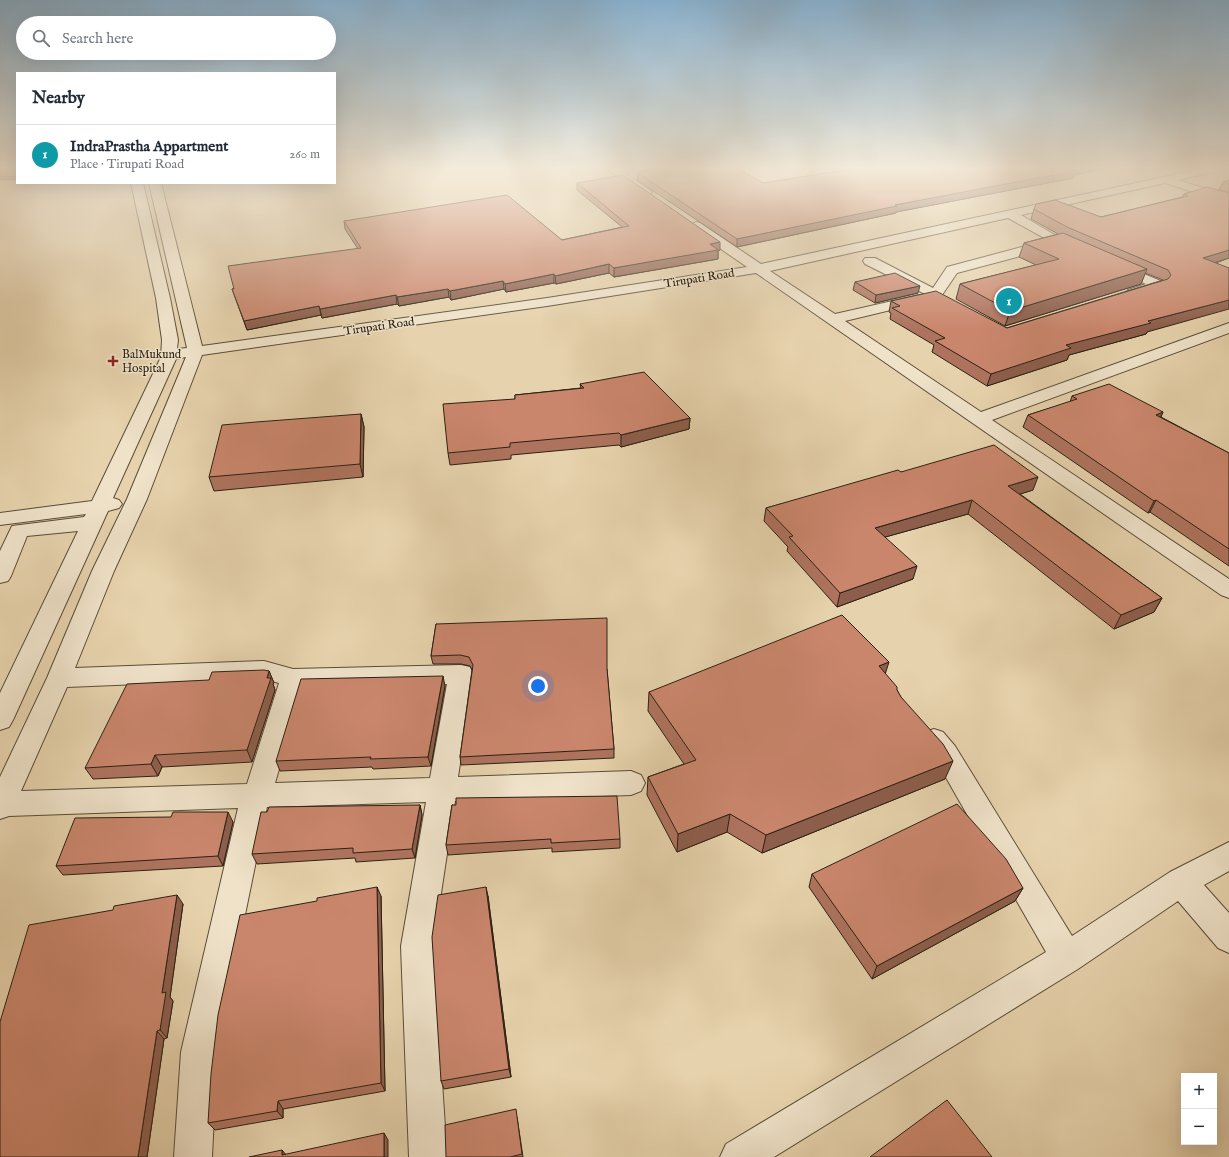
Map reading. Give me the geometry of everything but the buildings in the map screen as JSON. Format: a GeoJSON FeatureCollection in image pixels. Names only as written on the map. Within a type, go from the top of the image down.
{"type":"FeatureCollection","features":[{"type":"Feature","properties":{"kind":"street"},"geometry":{"type":"LineString","coordinates":[[0,720],[9,683],[96,514],[169,355],[170,340],[163,298],[145,221]]}},
{"type":"Feature","properties":{"kind":"street"},"geometry":{"type":"LineString","coordinates":[[164,221],[196,351],[137,500],[103,571],[59,678],[1,806],[631,783]]}},
{"type":"Feature","properties":{"kind":"street"},"geometry":{"type":"LineString","coordinates":[[688,221],[1229,590]]}},
{"type":"Feature","properties":{"kind":"street","name":"Tirupati Road"},"geometry":{"type":"LineString","coordinates":[[169,355],[547,302],[758,269],[978,221]]}},
{"type":"Feature","properties":{"kind":"street"},"geometry":{"type":"LineString","coordinates":[[1023,221],[1073,247]]}},
{"type":"Feature","properties":{"kind":"street"},"geometry":{"type":"LineString","coordinates":[[832,319],[935,295],[952,270],[1059,241]]}},
{"type":"Feature","properties":{"kind":"street"},"geometry":{"type":"LineString","coordinates":[[1101,260],[1158,285],[1121,296]]}},
{"type":"Feature","properties":{"kind":"street"},"geometry":{"type":"LineString","coordinates":[[870,261],[948,303]]}},
{"type":"Feature","properties":{"kind":"street"},"geometry":{"type":"LineString","coordinates":[[979,419],[1229,328]]}},
{"type":"Feature","properties":{"kind":"street"},"geometry":{"type":"LineString","coordinates":[[0,576],[10,532],[96,514],[137,500]]}},
{"type":"Feature","properties":{"kind":"street"},"geometry":{"type":"LineString","coordinates":[[0,519],[96,514]]}},
{"type":"Feature","properties":{"kind":"street"},"geometry":{"type":"LineString","coordinates":[[59,678],[264,670],[293,678],[461,674],[441,790],[417,946],[428,1157]]}},
{"type":"Feature","properties":{"kind":"street"},"geometry":{"type":"LineString","coordinates":[[193,1157],[199,1052],[255,797],[257,796],[293,678]]}},
{"type":"Feature","properties":{"kind":"street"},"geometry":{"type":"LineString","coordinates":[[915,720],[946,754],[1067,958]]}},
{"type":"Feature","properties":{"kind":"street"},"geometry":{"type":"LineString","coordinates":[[739,1157],[1067,958],[1181,882],[1229,855]]}},
{"type":"Feature","properties":{"kind":"street"},"geometry":{"type":"LineString","coordinates":[[1181,882],[1229,937]]}},
{"type":"Feature","properties":{"kind":"place","name":"IndraPrastha Appartment"},"geometry":{"type":"Point","coordinates":[1009,301]}},
{"type":"Feature","properties":{"kind":"place","name":"BalMukund Hospital"},"geometry":{"type":"Point","coordinates":[113,361]}}]}
